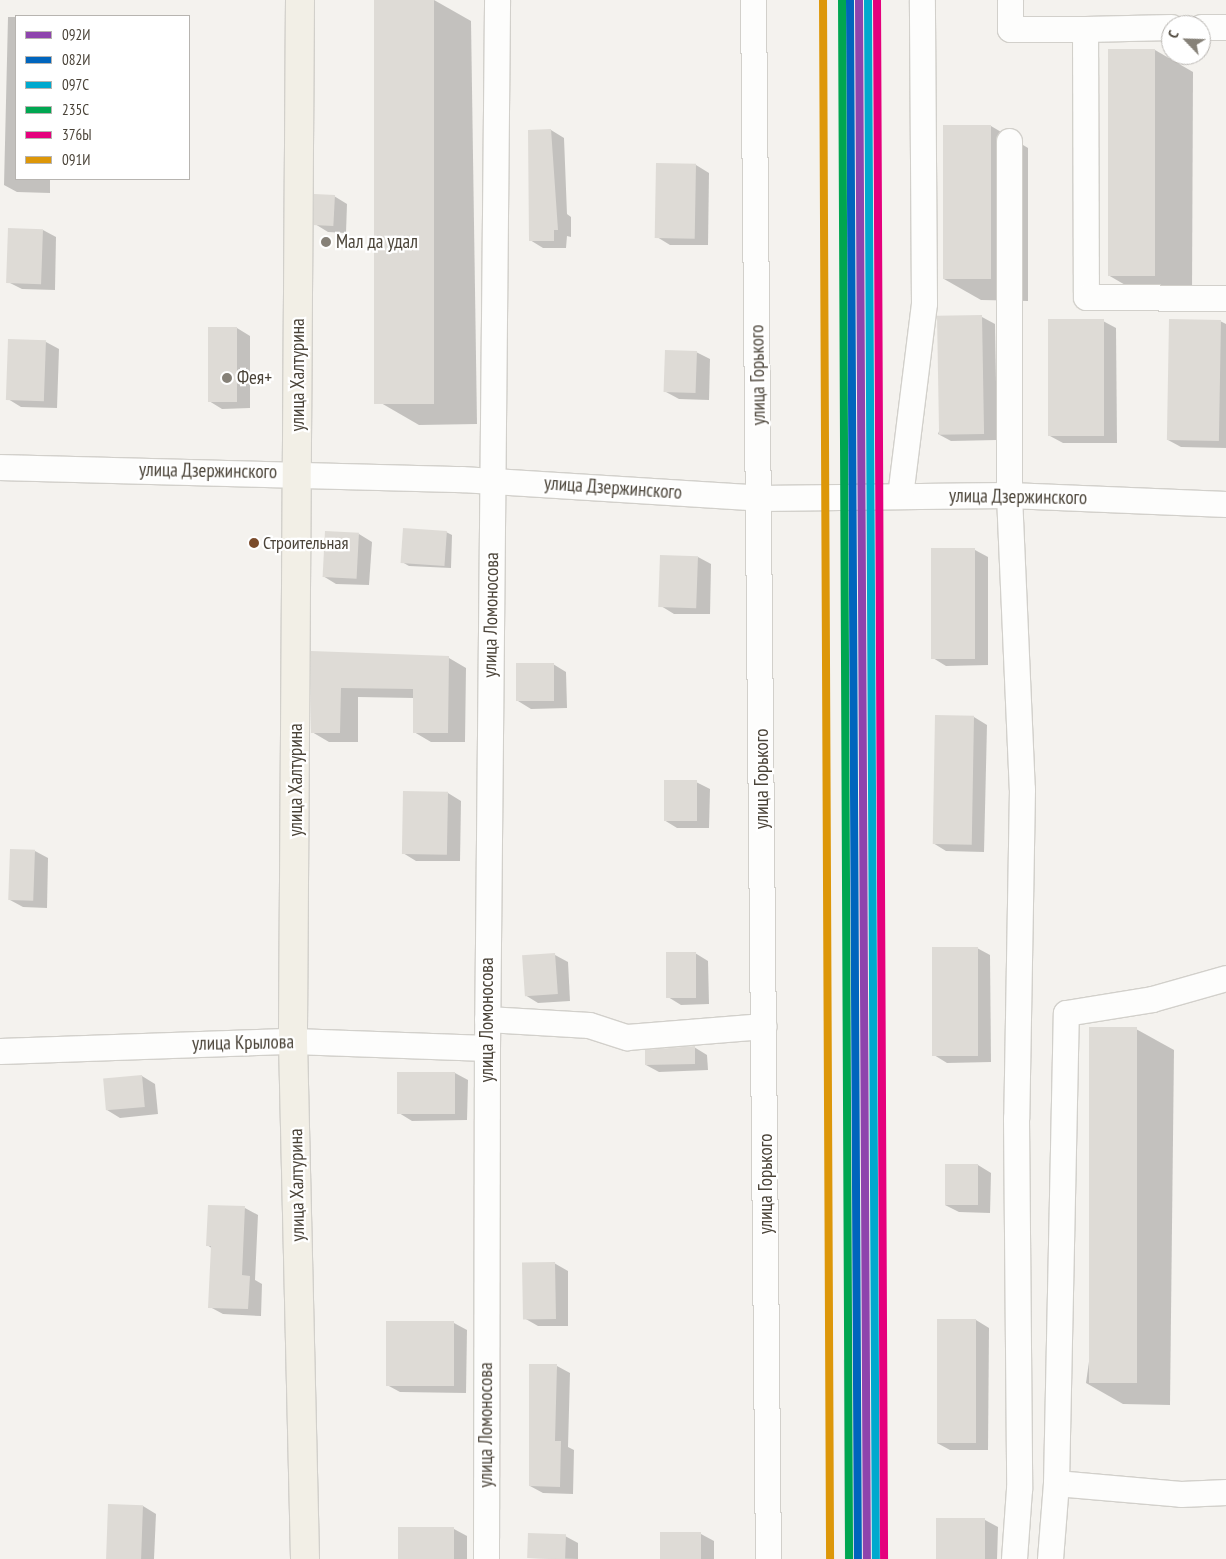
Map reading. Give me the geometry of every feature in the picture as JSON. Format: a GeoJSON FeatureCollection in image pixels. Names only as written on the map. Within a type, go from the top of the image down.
{"type":"FeatureCollection","features":[{"type":"Feature","properties":{"kind":"main road","name":"улица Халтурина"},"geometry":{"type":"LineString","coordinates":[[300,0],[293,1041],[305,1559]]}},
{"type":"Feature","properties":{"kind":"street","name":"улица Ломоносова"},"geometry":{"type":"LineString","coordinates":[[486,1559],[487,1019],[497,0]]}},
{"type":"Feature","properties":{"kind":"street","name":"улица Горького"},"geometry":{"type":"LineString","coordinates":[[753,0],[760,498],[768,1559]]}},
{"type":"Feature","properties":{"kind":"street"},"geometry":{"type":"LineString","coordinates":[[900,496],[924,303],[922,0]]}},
{"type":"Feature","properties":{"kind":"street"},"geometry":{"type":"LineString","coordinates":[[1010,0],[1010,29],[1161,27]]}},
{"type":"Feature","properties":{"kind":"street"},"geometry":{"type":"LineString","coordinates":[[1211,27],[1226,27]]}},
{"type":"Feature","properties":{"kind":"street"},"geometry":{"type":"LineString","coordinates":[[1086,28],[1086,297],[1226,298]]}},
{"type":"Feature","properties":{"kind":"street"},"geometry":{"type":"LineString","coordinates":[[1009,141],[1008,495],[1022,789],[1016,1118],[1019,1489],[1014,1559]]}},
{"type":"Feature","properties":{"kind":"street","name":"улица Дзержинского"},"geometry":{"type":"LineString","coordinates":[[0,467],[298,472],[493,480],[760,498],[1008,495],[1226,504]]}},
{"type":"Feature","properties":{"kind":"street"},"geometry":{"type":"LineString","coordinates":[[1050,1559],[1056,1483],[1066,1014],[1152,999],[1226,978]]}},
{"type":"Feature","properties":{"kind":"street"},"geometry":{"type":"LineString","coordinates":[[487,1019],[588,1024],[627,1037],[764,1026]]}},
{"type":"Feature","properties":{"kind":"street","name":"улица Крылова"},"geometry":{"type":"LineString","coordinates":[[0,1051],[293,1041],[487,1048]]}},
{"type":"Feature","properties":{"kind":"street"},"geometry":{"type":"LineString","coordinates":[[1056,1483],[1182,1494],[1226,1492]]}},
{"type":"Feature","properties":{"kind":"building"},"geometry":{"type":"Polygon","coordinates":[[[374,0],[434,0],[434,404],[374,404],[374,0]]]}},
{"type":"Feature","properties":{"kind":"building"},"geometry":{"type":"Polygon","coordinates":[[[1108,49],[1155,49],[1155,276],[1108,276],[1108,49]]]}},
{"type":"Feature","properties":{"kind":"building"},"geometry":{"type":"Polygon","coordinates":[[[943,125],[991,125],[991,279],[943,279],[943,125]]]}},
{"type":"Feature","properties":{"kind":"building"},"geometry":{"type":"Polygon","coordinates":[[[551,129],[558,230],[554,230],[554,241],[529,241],[528,130],[551,129]]]}},
{"type":"Feature","properties":{"kind":"building"},"geometry":{"type":"Polygon","coordinates":[[[656,163],[696,164],[695,239],[655,238],[656,163]]]}},
{"type":"Feature","properties":{"kind":"building"},"geometry":{"type":"Polygon","coordinates":[[[314,194],[335,195],[333,226],[312,225],[314,194]]]}},
{"type":"Feature","properties":{"kind":"building"},"geometry":{"type":"Polygon","coordinates":[[[8,228],[43,229],[41,284],[6,283],[8,228]]]}},
{"type":"Feature","properties":{"kind":"building"},"geometry":{"type":"Polygon","coordinates":[[[982,315],[984,434],[939,435],[937,316],[982,315]]]}},
{"type":"Feature","properties":{"kind":"building"},"geometry":{"type":"Polygon","coordinates":[[[1048,319],[1104,319],[1104,436],[1048,436],[1048,319]]]}},
{"type":"Feature","properties":{"kind":"building"},"geometry":{"type":"Polygon","coordinates":[[[1169,319],[1221,320],[1219,441],[1167,440],[1169,319]]]}},
{"type":"Feature","properties":{"kind":"building"},"geometry":{"type":"Polygon","coordinates":[[[208,327],[237,327],[237,402],[208,402],[208,327]]]}},
{"type":"Feature","properties":{"kind":"building"},"geometry":{"type":"Polygon","coordinates":[[[8,339],[46,340],[44,401],[6,400],[8,339]]]}},
{"type":"Feature","properties":{"kind":"building"},"geometry":{"type":"Polygon","coordinates":[[[665,350],[697,351],[696,393],[664,392],[665,350]]]}},
{"type":"Feature","properties":{"kind":"building"},"geometry":{"type":"Polygon","coordinates":[[[403,528],[447,531],[444,566],[401,563],[403,528]]]}},
{"type":"Feature","properties":{"kind":"building"},"geometry":{"type":"Polygon","coordinates":[[[325,531],[359,533],[357,579],[323,577],[325,531]]]}},
{"type":"Feature","properties":{"kind":"building"},"geometry":{"type":"Polygon","coordinates":[[[931,548],[975,548],[975,659],[931,659],[931,548]]]}},
{"type":"Feature","properties":{"kind":"building"},"geometry":{"type":"Polygon","coordinates":[[[660,555],[698,556],[696,608],[658,607],[660,555]]]}},
{"type":"Feature","properties":{"kind":"building"},"geometry":{"type":"Polygon","coordinates":[[[311,651],[449,656],[448,733],[413,733],[413,689],[341,688],[340,733],[311,733],[311,651]]]}},
{"type":"Feature","properties":{"kind":"building"},"geometry":{"type":"Polygon","coordinates":[[[516,663],[554,663],[554,701],[516,701],[516,663]]]}},
{"type":"Feature","properties":{"kind":"building"},"geometry":{"type":"Polygon","coordinates":[[[935,715],[974,716],[972,845],[933,844],[935,715]]]}},
{"type":"Feature","properties":{"kind":"building"},"geometry":{"type":"Polygon","coordinates":[[[664,780],[697,780],[697,821],[664,821],[664,780]]]}},
{"type":"Feature","properties":{"kind":"building"},"geometry":{"type":"Polygon","coordinates":[[[403,791],[448,792],[447,855],[402,854],[403,791]]]}},
{"type":"Feature","properties":{"kind":"building"},"geometry":{"type":"Polygon","coordinates":[[[10,849],[35,850],[33,901],[8,900],[10,849]]]}},
{"type":"Feature","properties":{"kind":"building"},"geometry":{"type":"Polygon","coordinates":[[[932,947],[978,947],[978,1056],[932,1056],[932,947]]]}},
{"type":"Feature","properties":{"kind":"building"},"geometry":{"type":"Polygon","coordinates":[[[666,952],[696,952],[696,998],[666,998],[666,952]]]}},
{"type":"Feature","properties":{"kind":"building"},"geometry":{"type":"Polygon","coordinates":[[[555,953],[558,994],[525,996],[522,955],[555,953]]]}},
{"type":"Feature","properties":{"kind":"building"},"geometry":{"type":"Polygon","coordinates":[[[1089,1027],[1137,1027],[1137,1383],[1089,1383],[1089,1027]]]}},
{"type":"Feature","properties":{"kind":"building"},"geometry":{"type":"Polygon","coordinates":[[[695,1046],[695,1064],[645,1065],[645,1050],[695,1046]]]}},
{"type":"Feature","properties":{"kind":"building"},"geometry":{"type":"Polygon","coordinates":[[[397,1072],[455,1072],[455,1114],[397,1114],[397,1072]]]}},
{"type":"Feature","properties":{"kind":"building"},"geometry":{"type":"Polygon","coordinates":[[[142,1075],[145,1107],[106,1110],[103,1078],[142,1075]]]}},
{"type":"Feature","properties":{"kind":"building"},"geometry":{"type":"Polygon","coordinates":[[[945,1164],[978,1164],[978,1205],[945,1205],[945,1164]]]}},
{"type":"Feature","properties":{"kind":"building"},"geometry":{"type":"Polygon","coordinates":[[[208,1205],[245,1206],[242,1275],[250,1276],[248,1309],[208,1308],[211,1246],[206,1246],[208,1205]]]}},
{"type":"Feature","properties":{"kind":"building"},"geometry":{"type":"Polygon","coordinates":[[[555,1262],[556,1319],[523,1320],[522,1263],[555,1262]]]}},
{"type":"Feature","properties":{"kind":"building"},"geometry":{"type":"Polygon","coordinates":[[[937,1319],[976,1319],[976,1443],[937,1443],[937,1319]]]}},
{"type":"Feature","properties":{"kind":"building"},"geometry":{"type":"Polygon","coordinates":[[[386,1321],[454,1321],[454,1386],[386,1386],[386,1321]]]}},
{"type":"Feature","properties":{"kind":"building"},"geometry":{"type":"Polygon","coordinates":[[[529,1364],[557,1364],[555,1441],[561,1441],[560,1487],[529,1486],[529,1364]]]}},
{"type":"Feature","properties":{"kind":"building"},"geometry":{"type":"Polygon","coordinates":[[[108,1504],[143,1505],[141,1559],[106,1559],[108,1504]]]}},
{"type":"Feature","properties":{"kind":"building"},"geometry":{"type":"Polygon","coordinates":[[[936,1518],[985,1518],[985,1559],[936,1559],[936,1518]]]}},
{"type":"Feature","properties":{"kind":"building"},"geometry":{"type":"Polygon","coordinates":[[[398,1527],[454,1527],[454,1559],[398,1559],[398,1527]]]}},
{"type":"Feature","properties":{"kind":"building"},"geometry":{"type":"Polygon","coordinates":[[[660,1532],[701,1532],[701,1559],[660,1559],[660,1532]]]}},
{"type":"Feature","properties":{"kind":"building"},"geometry":{"type":"Polygon","coordinates":[[[528,1533],[566,1534],[565,1559],[527,1558],[528,1533]]]}},
{"type":"Feature","properties":{"kind":"railway"},"geometry":{"type":"LineString","coordinates":[[847,1360],[848,1559]]}},
{"type":"Feature","properties":{"kind":"transit line","name":"091И"},"geometry":{"type":"LineString","coordinates":[[823,0],[830,1559]]}},
{"type":"Feature","properties":{"kind":"transit line","name":"235С"},"geometry":{"type":"LineString","coordinates":[[842,0],[849,1559]]}},
{"type":"Feature","properties":{"kind":"transit line","name":"082И"},"geometry":{"type":"LineString","coordinates":[[850,0],[858,1559]]}},
{"type":"Feature","properties":{"kind":"transit line","name":"092И"},"geometry":{"type":"LineString","coordinates":[[859,0],[867,1559]]}},
{"type":"Feature","properties":{"kind":"transit line","name":"097С"},"geometry":{"type":"LineString","coordinates":[[868,0],[876,1559]]}},
{"type":"Feature","properties":{"kind":"transit line","name":"376Ы"},"geometry":{"type":"LineString","coordinates":[[877,0],[884,1559]]}},
{"type":"Feature","properties":{"kind":"place","name":"Мал да удал"},"geometry":{"type":"Point","coordinates":[326,242]}},
{"type":"Feature","properties":{"kind":"place","name":"Фея+"},"geometry":{"type":"Point","coordinates":[227,378]}},
{"type":"Feature","properties":{"kind":"place","name":"Строительная"},"geometry":{"type":"Point","coordinates":[254,543]}}]}
